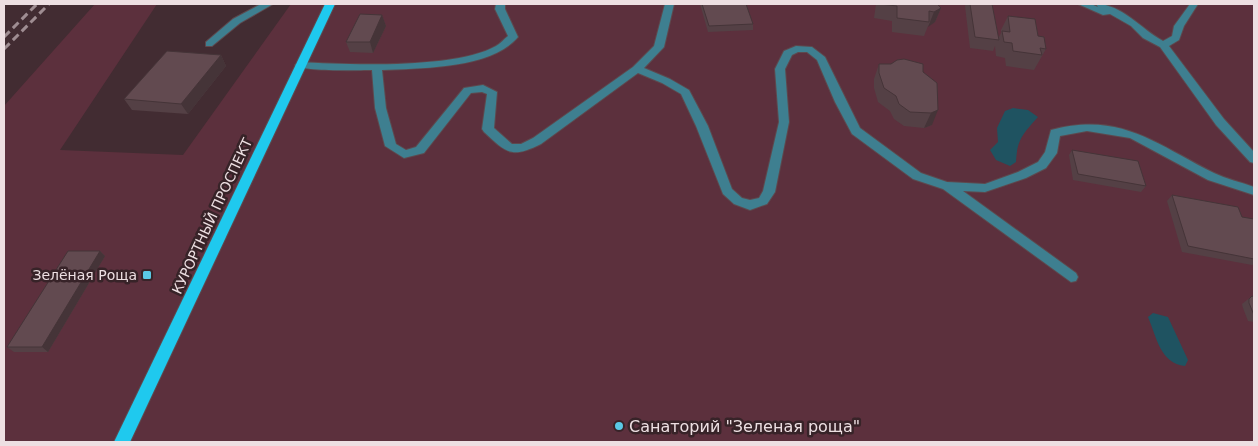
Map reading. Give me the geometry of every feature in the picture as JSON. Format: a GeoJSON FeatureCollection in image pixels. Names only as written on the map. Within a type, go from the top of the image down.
{"type":"FeatureCollection","features":[{"type":"Feature","properties":{"kind":"main road","name":"КУРОРТНЫЙ ПРОСПЕКТ"},"geometry":{"type":"LineString","coordinates":[[122,442],[330,4]]}},
{"type":"Feature","properties":{"kind":"lane"},"geometry":{"type":"LineString","coordinates":[[209,44],[220,32],[245,14],[268,4]]}},
{"type":"Feature","properties":{"kind":"lane"},"geometry":{"type":"LineString","coordinates":[[300,65],[331,68],[377,68],[437,63],[492,53],[508,44],[513,37],[500,10],[500,4]]}},
{"type":"Feature","properties":{"kind":"lane"},"geometry":{"type":"LineString","coordinates":[[377,68],[377,88],[384,126],[391,146],[404,154],[420,150],[468,90],[483,88],[492,92],[488,129],[509,148],[522,148],[537,141],[638,69],[659,47],[670,4]]}},
{"type":"Feature","properties":{"kind":"lane"},"geometry":{"type":"LineString","coordinates":[[1082,4],[1134,24]]}},
{"type":"Feature","properties":{"kind":"lane"},"geometry":{"type":"LineString","coordinates":[[1100,4],[1134,24],[1146,36],[1163,45],[1220,122],[1254,159]]}},
{"type":"Feature","properties":{"kind":"lane"},"geometry":{"type":"LineString","coordinates":[[1163,45],[1176,38],[1179,26],[1194,4]]}},
{"type":"Feature","properties":{"kind":"lane"},"geometry":{"type":"LineString","coordinates":[[638,69],[666,81],[685,92],[702,126],[726,191],[738,201],[750,205],[764,201],[769,192],[784,122],[780,69],[788,53],[796,49],[809,49],[821,59],[840,102],[856,131],[917,176],[947,186],[985,188],[1022,175],[1042,165],[1051,153],[1055,133],[1087,127],[1134,135],[1212,177],[1254,191]]}},
{"type":"Feature","properties":{"kind":"lane"},"geometry":{"type":"LineString","coordinates":[[947,186],[1071,277]]}},
{"type":"Feature","properties":{"kind":"shaded area"},"geometry":{"type":"Polygon","coordinates":[[[95,4],[157,4],[60,150],[183,155],[291,4],[1254,4],[1254,442],[4,442],[4,106],[95,4]]]}},
{"type":"Feature","properties":{"kind":"water"},"geometry":{"type":"Polygon","coordinates":[[[1013,108],[1028,110],[1038,117],[1019,142],[1016,162],[1010,166],[996,160],[990,150],[998,142],[997,128],[1005,111],[1013,108]]]}},
{"type":"Feature","properties":{"kind":"water"},"geometry":{"type":"Polygon","coordinates":[[[1153,313],[1168,317],[1188,360],[1185,366],[1170,360],[1160,348],[1148,317],[1153,313]]]}},
{"type":"Feature","properties":{"kind":"building"},"geometry":{"type":"Polygon","coordinates":[[[702,4],[746,4],[753,24],[709,26],[702,4]]]}},
{"type":"Feature","properties":{"kind":"building"},"geometry":{"type":"Polygon","coordinates":[[[880,4],[937,4],[941,8],[934,12],[929,11],[929,22],[897,18],[897,6],[880,4]]]}},
{"type":"Feature","properties":{"kind":"building"},"geometry":{"type":"Polygon","coordinates":[[[970,4],[992,4],[999,40],[975,37],[970,4]]]}},
{"type":"Feature","properties":{"kind":"building"},"geometry":{"type":"Polygon","coordinates":[[[360,14],[382,15],[370,42],[346,42],[360,14]]]}},
{"type":"Feature","properties":{"kind":"building"},"geometry":{"type":"Polygon","coordinates":[[[1008,16],[1035,19],[1038,36],[1044,37],[1046,49],[1040,48],[1042,55],[1013,51],[1012,43],[1004,42],[1002,31],[1010,32],[1008,16]]]}},
{"type":"Feature","properties":{"kind":"building"},"geometry":{"type":"Polygon","coordinates":[[[167,51],[221,55],[181,104],[124,99],[167,51]]]}},
{"type":"Feature","properties":{"kind":"building"},"geometry":{"type":"Polygon","coordinates":[[[904,59],[923,64],[923,72],[937,83],[938,110],[931,113],[910,112],[899,104],[896,96],[884,88],[879,73],[879,64],[891,64],[897,60],[904,59]]]}},
{"type":"Feature","properties":{"kind":"building"},"geometry":{"type":"Polygon","coordinates":[[[1072,150],[1138,161],[1146,186],[1078,174],[1072,150]]]}},
{"type":"Feature","properties":{"kind":"building"},"geometry":{"type":"Polygon","coordinates":[[[1172,195],[1238,207],[1242,217],[1254,219],[1254,259],[1188,246],[1172,195]]]}},
{"type":"Feature","properties":{"kind":"building"},"geometry":{"type":"Polygon","coordinates":[[[68,251],[100,251],[42,347],[7,347],[68,251]]]}},
{"type":"Feature","properties":{"kind":"building"},"geometry":{"type":"Polygon","coordinates":[[[1252,296],[1254,297],[1254,315],[1249,303],[1249,299],[1252,296]]]}},
{"type":"Feature","properties":{"kind":"railway"},"geometry":{"type":"LineString","coordinates":[[4,37],[37,4]]}},
{"type":"Feature","properties":{"kind":"railway"},"geometry":{"type":"LineString","coordinates":[[4,49],[49,4]]}},
{"type":"Feature","properties":{"kind":"place","name":"Зелёная Роща"},"geometry":{"type":"Point","coordinates":[147,275]}},
{"type":"Feature","properties":{"kind":"place","name":"Санаторий \"Зеленая роща\""},"geometry":{"type":"Point","coordinates":[619,426]}}]}
